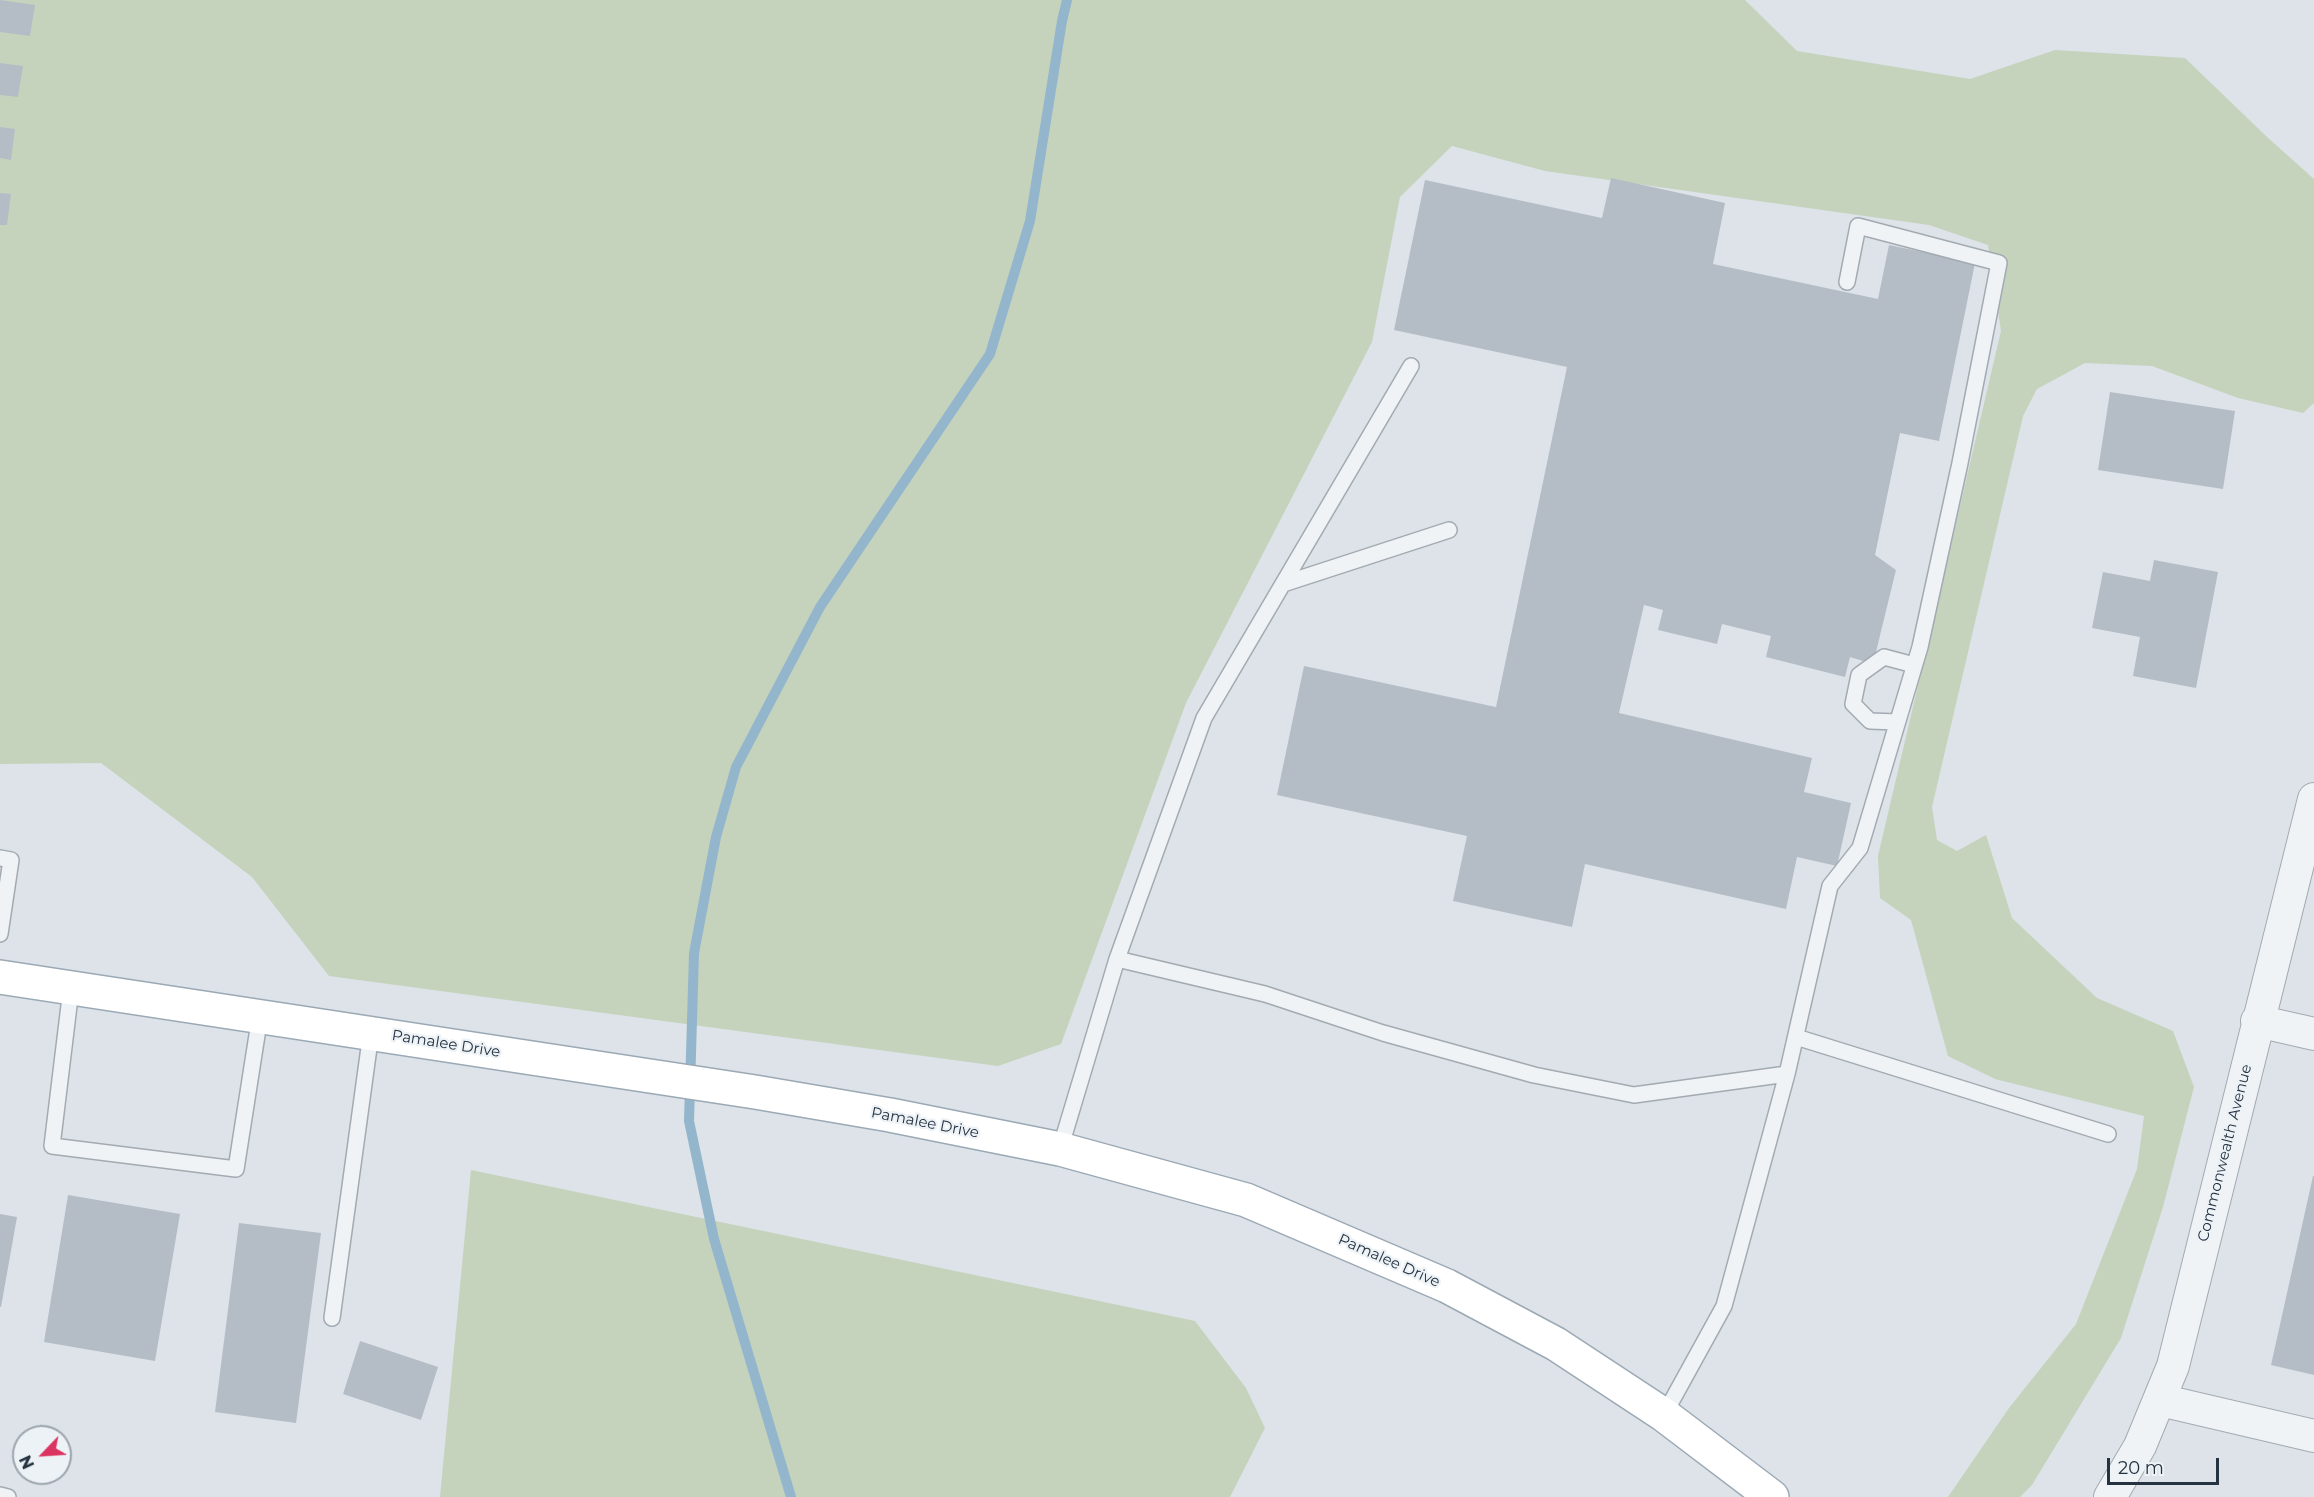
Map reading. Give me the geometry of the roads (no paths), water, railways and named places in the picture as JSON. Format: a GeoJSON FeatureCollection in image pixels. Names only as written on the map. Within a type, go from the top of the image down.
{"type":"FeatureCollection","features":[{"type":"Feature","properties":{"kind":"main road","name":"Pamalee Drive"},"geometry":{"type":"LineString","coordinates":[[0,977],[755,1092],[890,1115],[1060,1149],[1246,1200],[1437,1282],[1556,1344],[1664,1414],[1772,1497]]}},
{"type":"Feature","properties":{"kind":"street","name":"Commonwealth Avenue"},"geometry":{"type":"LineString","coordinates":[[2110,1497],[2140,1446],[2173,1365],[2314,799]]}},
{"type":"Feature","properties":{"kind":"street"},"geometry":{"type":"LineString","coordinates":[[2257,1021],[2314,1034]]}},
{"type":"Feature","properties":{"kind":"street"},"geometry":{"type":"LineString","coordinates":[[2160,1400],[2314,1436]]}},
{"type":"Feature","properties":{"kind":"lane"},"geometry":{"type":"LineString","coordinates":[[1664,1414],[1724,1306],[1788,1074],[1830,886],[1860,848],[1898,722],[1914,665],[1958,474],[1999,263],[1858,226],[1847,282]]}},
{"type":"Feature","properties":{"kind":"lane"},"geometry":{"type":"LineString","coordinates":[[1060,1149],[1118,959],[1204,718],[1411,366]]}},
{"type":"Feature","properties":{"kind":"lane"},"geometry":{"type":"LineString","coordinates":[[1283,584],[1449,530]]}},
{"type":"Feature","properties":{"kind":"lane"},"geometry":{"type":"LineString","coordinates":[[1898,722],[1870,721],[1852,704],[1859,675],[1884,657],[1914,665]]}},
{"type":"Feature","properties":{"kind":"lane"},"geometry":{"type":"LineString","coordinates":[[0,858],[11,860],[0,934]]}},
{"type":"Feature","properties":{"kind":"lane"},"geometry":{"type":"LineString","coordinates":[[1118,959],[1265,994],[1383,1033],[1534,1075],[1634,1095],[1788,1074]]}},
{"type":"Feature","properties":{"kind":"lane"},"geometry":{"type":"LineString","coordinates":[[71,989],[52,1146],[236,1169],[260,1016]]}},
{"type":"Feature","properties":{"kind":"lane"},"geometry":{"type":"LineString","coordinates":[[332,1318],[371,1033]]}},
{"type":"Feature","properties":{"kind":"lane"},"geometry":{"type":"LineString","coordinates":[[1796,1037],[2108,1134]]}},
{"type":"Feature","properties":{"kind":"lane"},"geometry":{"type":"LineString","coordinates":[[0,1495],[8,1497]]}},
{"type":"Feature","properties":{"kind":"waterway"},"geometry":{"type":"LineString","coordinates":[[791,1497],[714,1239],[689,1121],[694,953],[716,837],[736,767],[820,607],[990,354],[1030,221],[1067,0]]}}]}
